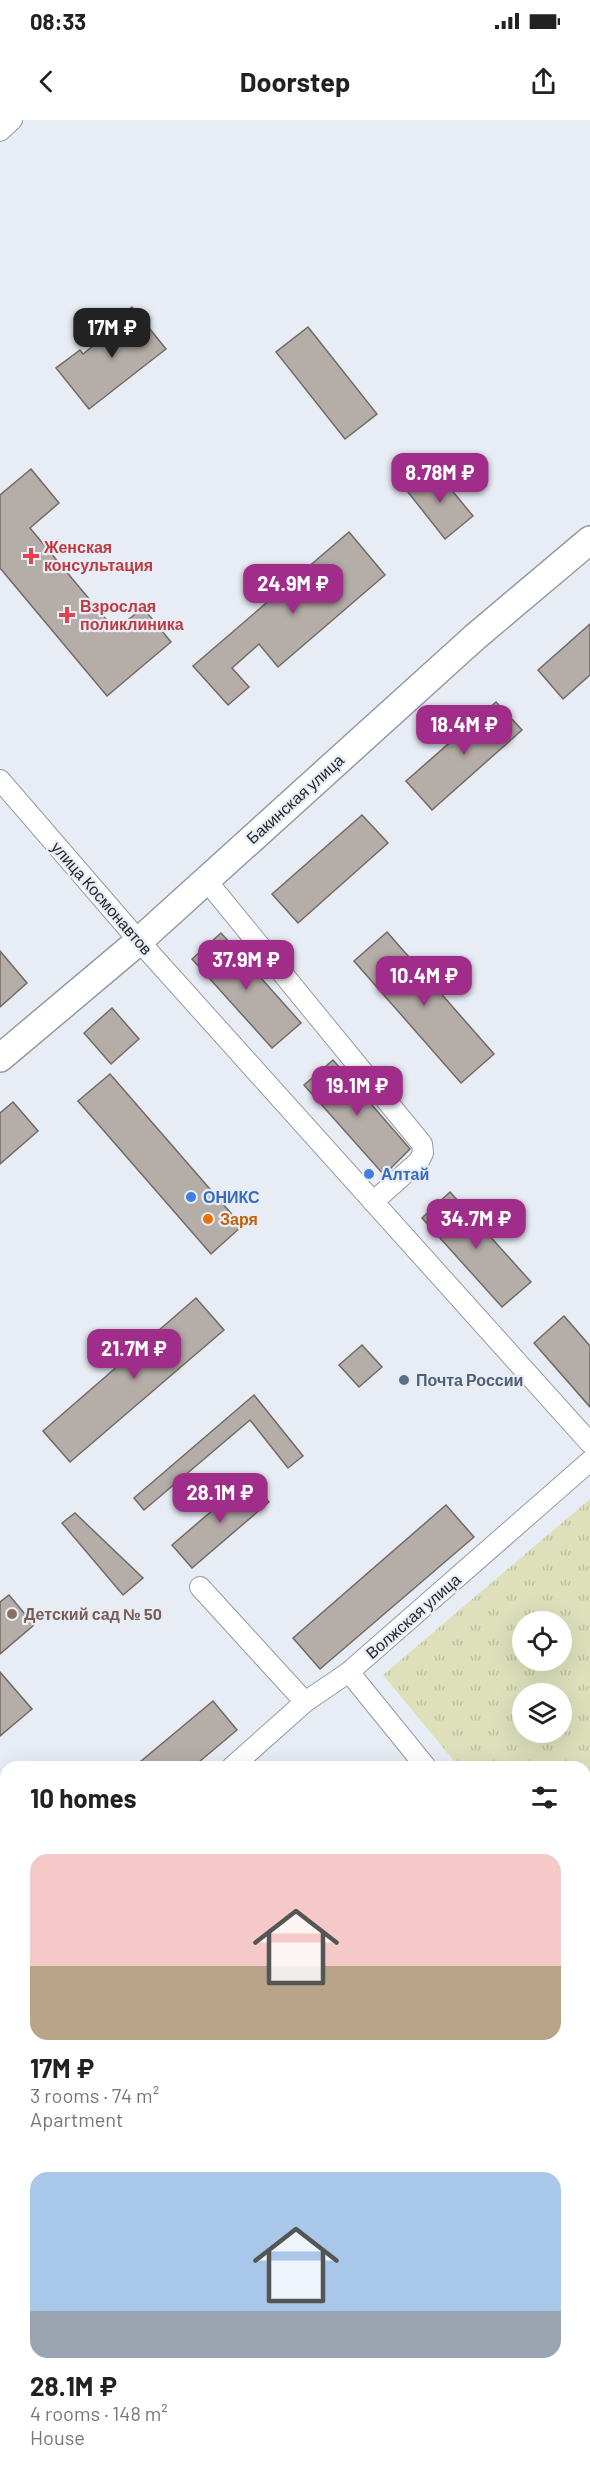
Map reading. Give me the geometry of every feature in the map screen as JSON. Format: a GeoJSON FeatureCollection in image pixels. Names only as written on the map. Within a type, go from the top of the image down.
{"type":"FeatureCollection","features":[{"type":"Feature","properties":{"kind":"street"},"geometry":{"type":"LineString","coordinates":[[0,131],[12,120]]}},
{"type":"Feature","properties":{"kind":"street","name":"Бакинская улица"},"geometry":{"type":"LineString","coordinates":[[0,1058],[139,941],[475,637],[590,540]]}},
{"type":"Feature","properties":{"kind":"street","name":"улица Космонавтов"},"geometry":{"type":"LineString","coordinates":[[0,780],[139,941],[590,1443]]}},
{"type":"Feature","properties":{"kind":"street"},"geometry":{"type":"LineString","coordinates":[[206,880],[422,1144],[423,1153],[419,1161],[373,1202]]}},
{"type":"Feature","properties":{"kind":"street","name":"Волжская улица"},"geometry":{"type":"LineString","coordinates":[[239,1761],[305,1702],[349,1672],[590,1461]]}},
{"type":"Feature","properties":{"kind":"street"},"geometry":{"type":"LineString","coordinates":[[200,1587],[305,1702]]}},
{"type":"Feature","properties":{"kind":"street"},"geometry":{"type":"LineString","coordinates":[[349,1672],[421,1761]]}},
{"type":"Feature","properties":{"kind":"green space"},"geometry":{"type":"Polygon","coordinates":[[[590,1499],[590,1761],[454,1761],[383,1675],[590,1499]]]}},
{"type":"Feature","properties":{"kind":"building"},"geometry":{"type":"Polygon","coordinates":[[[132,307],[166,349],[89,409],[56,368],[80,350],[83,354],[112,331],[108,326],[132,307]]]}},
{"type":"Feature","properties":{"kind":"building"},"geometry":{"type":"Polygon","coordinates":[[[308,327],[377,414],[345,439],[276,352],[308,327]]]}},
{"type":"Feature","properties":{"kind":"building"},"geometry":{"type":"Polygon","coordinates":[[[31,469],[59,503],[30,528],[115,630],[143,608],[171,642],[107,696],[0,568],[0,495],[31,469]]]}},
{"type":"Feature","properties":{"kind":"building"},"geometry":{"type":"Polygon","coordinates":[[[435,470],[473,516],[445,539],[408,492],[435,470]]]}},
{"type":"Feature","properties":{"kind":"building"},"geometry":{"type":"Polygon","coordinates":[[[349,532],[385,575],[278,667],[259,644],[232,668],[249,687],[228,705],[193,666],[349,532]]]}},
{"type":"Feature","properties":{"kind":"building"},"geometry":{"type":"Polygon","coordinates":[[[590,624],[590,675],[563,699],[538,670],[590,624]]]}},
{"type":"Feature","properties":{"kind":"building"},"geometry":{"type":"Polygon","coordinates":[[[496,702],[522,730],[432,810],[406,781],[496,702]]]}},
{"type":"Feature","properties":{"kind":"building"},"geometry":{"type":"Polygon","coordinates":[[[362,815],[388,843],[298,923],[272,894],[362,815]]]}},
{"type":"Feature","properties":{"kind":"building"},"geometry":{"type":"Polygon","coordinates":[[[387,932],[494,1054],[461,1083],[354,961],[387,932]]]}},
{"type":"Feature","properties":{"kind":"building"},"geometry":{"type":"Polygon","coordinates":[[[221,933],[301,1023],[272,1048],[192,959],[221,933]]]}},
{"type":"Feature","properties":{"kind":"building"},"geometry":{"type":"Polygon","coordinates":[[[0,951],[27,983],[0,1007],[0,951]]]}},
{"type":"Feature","properties":{"kind":"building"},"geometry":{"type":"Polygon","coordinates":[[[112,1008],[139,1039],[111,1064],[84,1033],[112,1008]]]}},
{"type":"Feature","properties":{"kind":"building"},"geometry":{"type":"Polygon","coordinates":[[[333,1060],[410,1149],[384,1175],[304,1085],[333,1060]]]}},
{"type":"Feature","properties":{"kind":"building"},"geometry":{"type":"Polygon","coordinates":[[[110,1074],[242,1226],[211,1254],[78,1101],[110,1074]]]}},
{"type":"Feature","properties":{"kind":"building"},"geometry":{"type":"Polygon","coordinates":[[[13,1102],[38,1131],[0,1164],[0,1113],[13,1102]]]}},
{"type":"Feature","properties":{"kind":"building"},"geometry":{"type":"Polygon","coordinates":[[[450,1192],[531,1282],[502,1307],[422,1218],[450,1192]]]}},
{"type":"Feature","properties":{"kind":"building"},"geometry":{"type":"Polygon","coordinates":[[[196,1298],[224,1330],[70,1462],[43,1431],[196,1298]]]}},
{"type":"Feature","properties":{"kind":"building"},"geometry":{"type":"Polygon","coordinates":[[[564,1316],[590,1346],[590,1407],[534,1343],[564,1316]]]}},
{"type":"Feature","properties":{"kind":"building"},"geometry":{"type":"Polygon","coordinates":[[[362,1345],[382,1367],[359,1387],[339,1365],[362,1345]]]}},
{"type":"Feature","properties":{"kind":"building"},"geometry":{"type":"Polygon","coordinates":[[[254,1395],[303,1456],[288,1468],[250,1420],[144,1510],[134,1498],[254,1395]]]}},
{"type":"Feature","properties":{"kind":"building"},"geometry":{"type":"Polygon","coordinates":[[[249,1479],[269,1502],[192,1568],[172,1545],[249,1479]]]}},
{"type":"Feature","properties":{"kind":"building"},"geometry":{"type":"Polygon","coordinates":[[[446,1505],[474,1537],[320,1669],[293,1638],[446,1505]]]}},
{"type":"Feature","properties":{"kind":"building"},"geometry":{"type":"Polygon","coordinates":[[[75,1513],[143,1578],[123,1595],[62,1523],[75,1513]]]}},
{"type":"Feature","properties":{"kind":"building","name":"Детский сад № 50"},"geometry":{"type":"Polygon","coordinates":[[[9,1595],[34,1625],[0,1654],[0,1602],[9,1595]]]}},
{"type":"Feature","properties":{"kind":"building"},"geometry":{"type":"Polygon","coordinates":[[[0,1672],[32,1709],[0,1736],[0,1672]]]}},
{"type":"Feature","properties":{"kind":"building"},"geometry":{"type":"Polygon","coordinates":[[[213,1701],[237,1730],[200,1761],[141,1761],[213,1701]]]}},
{"type":"Feature","properties":{"kind":"place","name":"Женская консультация"},"geometry":{"type":"Point","coordinates":[31,556]}},
{"type":"Feature","properties":{"kind":"place","name":"Взрослая поликлиника"},"geometry":{"type":"Point","coordinates":[67,615]}},
{"type":"Feature","properties":{"kind":"place","name":"Алтай"},"geometry":{"type":"Point","coordinates":[369,1174]}},
{"type":"Feature","properties":{"kind":"place","name":"ОНИКС"},"geometry":{"type":"Point","coordinates":[191,1197]}},
{"type":"Feature","properties":{"kind":"place","name":"Заря"},"geometry":{"type":"Point","coordinates":[208,1219]}},
{"type":"Feature","properties":{"kind":"place","name":"Почта России"},"geometry":{"type":"Point","coordinates":[404,1380]}},
{"type":"Feature","properties":{"kind":"place","name":"Детский сад № 50"},"geometry":{"type":"Point","coordinates":[12,1614]}}]}
